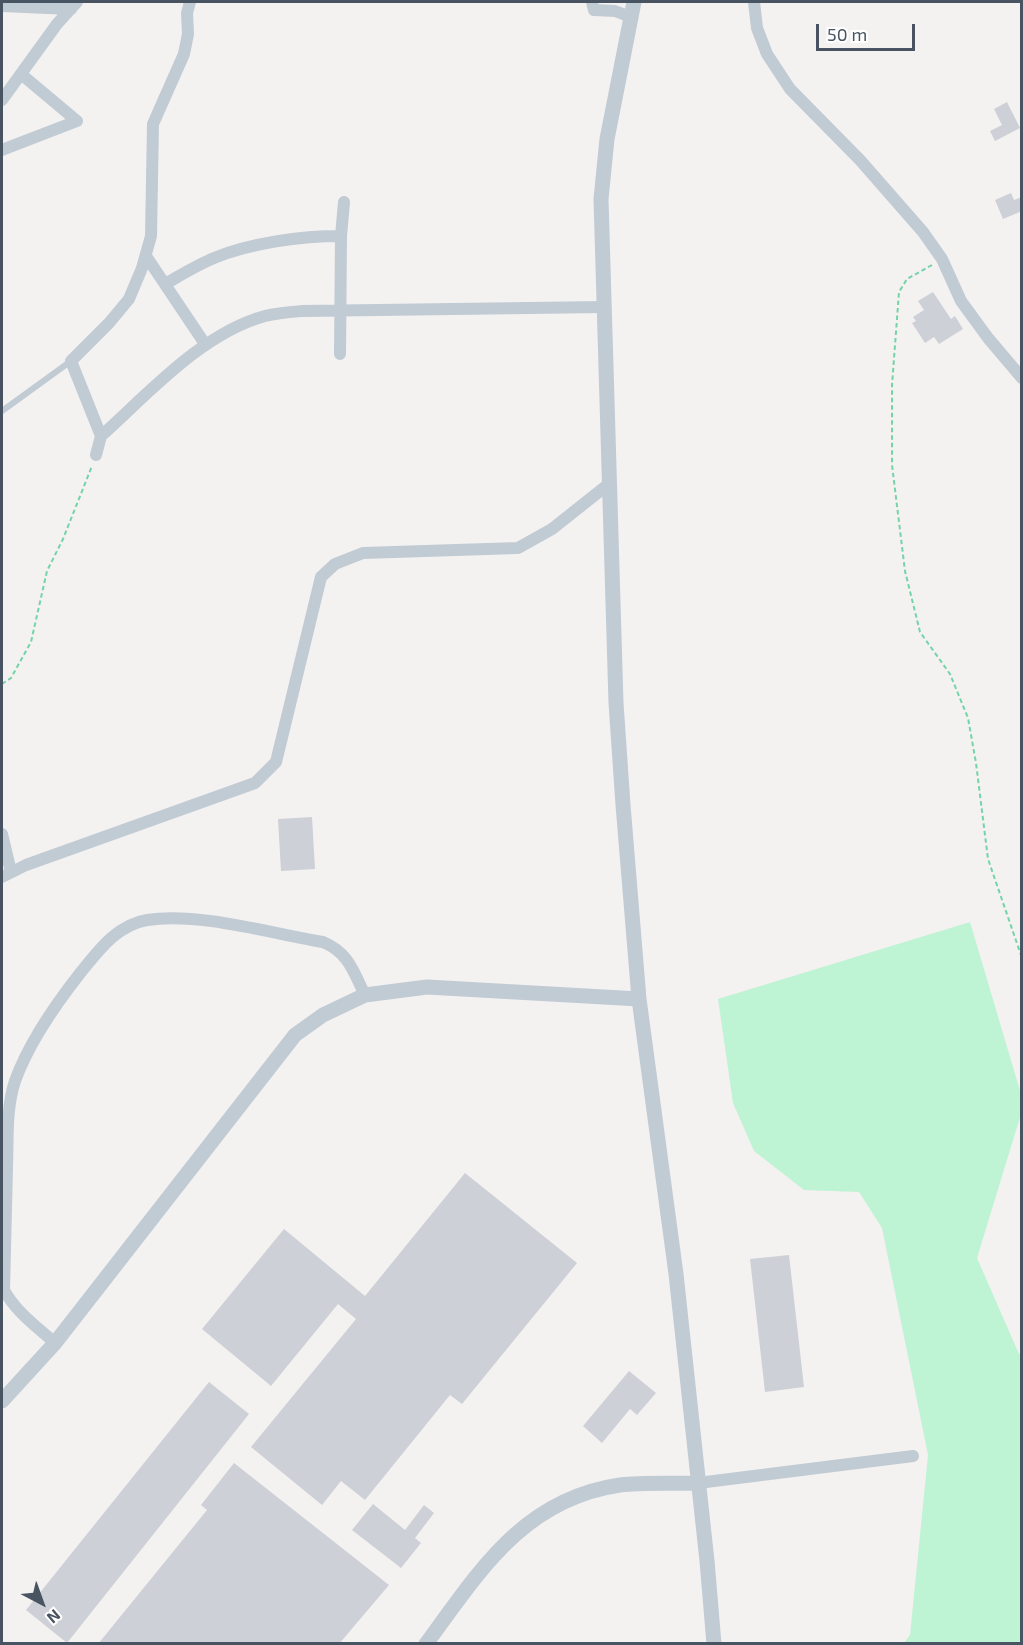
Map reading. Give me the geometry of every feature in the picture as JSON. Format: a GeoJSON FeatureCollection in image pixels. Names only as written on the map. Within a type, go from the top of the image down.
{"type":"FeatureCollection","features":[{"type":"Feature","properties":{"kind":"street"},"geometry":{"type":"LineString","coordinates":[[101,436],[71,361],[129,299],[146,256],[151,236],[153,124],[184,54],[190,2]]}},
{"type":"Feature","properties":{"kind":"street"},"geometry":{"type":"LineString","coordinates":[[592,2],[594,10],[632,9],[607,139],[601,199],[616,703],[639,999],[676,1274],[714,1644]]}},
{"type":"Feature","properties":{"kind":"street"},"geometry":{"type":"LineString","coordinates":[[754,2],[757,28],[767,54],[790,89],[893,197],[923,232],[942,259],[961,301],[987,338],[1022,378]]}},
{"type":"Feature","properties":{"kind":"street"},"geometry":{"type":"LineString","coordinates":[[2,5],[74,5]]}},
{"type":"Feature","properties":{"kind":"street"},"geometry":{"type":"LineString","coordinates":[[2,100],[57,24],[74,5]]}},
{"type":"Feature","properties":{"kind":"street"},"geometry":{"type":"LineString","coordinates":[[2,150],[77,122],[21,74]]}},
{"type":"Feature","properties":{"kind":"street"},"geometry":{"type":"LineString","coordinates":[[340,354],[341,236],[344,202]]}},
{"type":"Feature","properties":{"kind":"street"},"geometry":{"type":"LineString","coordinates":[[165,284],[215,257],[242,249],[281,241],[341,236]]}},
{"type":"Feature","properties":{"kind":"street"},"geometry":{"type":"LineString","coordinates":[[146,256],[205,344]]}},
{"type":"Feature","properties":{"kind":"street"},"geometry":{"type":"LineString","coordinates":[[96,455],[101,436],[205,344],[264,316],[302,311],[604,307]]}},
{"type":"Feature","properties":{"kind":"street"},"geometry":{"type":"LineString","coordinates":[[2,834],[6,874],[255,783],[276,762],[321,576],[335,564],[363,553],[518,548],[552,529],[610,483]]}},
{"type":"Feature","properties":{"kind":"street"},"geometry":{"type":"LineString","coordinates":[[55,1342],[21,1313],[4,1290],[8,1117],[15,1082],[45,1022],[72,983],[105,943],[121,930],[144,921],[171,917],[214,922],[322,942],[335,947],[346,957],[365,995]]}},
{"type":"Feature","properties":{"kind":"street"},"geometry":{"type":"LineString","coordinates":[[2,1401],[55,1342],[295,1035],[323,1015],[365,995],[427,987],[639,999]]}},
{"type":"Feature","properties":{"kind":"street"},"geometry":{"type":"LineString","coordinates":[[426,1644],[500,1548],[528,1522],[560,1503],[590,1492],[621,1485],[698,1483],[913,1456]]}},
{"type":"Feature","properties":{"kind":"lane"},"geometry":{"type":"LineString","coordinates":[[2,411],[71,361]]}},
{"type":"Feature","properties":{"kind":"path"},"geometry":{"type":"LineString","coordinates":[[942,259],[907,279],[898,292],[892,385],[892,465],[905,571],[920,632],[950,674],[968,718],[988,859],[1022,958]]}},
{"type":"Feature","properties":{"kind":"path"},"geometry":{"type":"LineString","coordinates":[[2,684],[11,678],[31,642],[47,571],[63,539],[96,455]]}},
{"type":"Feature","properties":{"kind":"green space"},"geometry":{"type":"Polygon","coordinates":[[[970,922],[1021,1094],[1021,1114],[977,1258],[1019,1354],[1021,1353],[1021,1643],[904,1643],[910,1635],[928,1455],[882,1228],[859,1192],[804,1190],[754,1151],[733,1103],[718,999],[970,922]]]}},
{"type":"Feature","properties":{"kind":"building"},"geometry":{"type":"Polygon","coordinates":[[[1007,102],[1020,128],[995,141],[990,131],[1002,125],[994,109],[1007,102]]]}},
{"type":"Feature","properties":{"kind":"building"},"geometry":{"type":"Polygon","coordinates":[[[1011,193],[1014,200],[1022,197],[1022,211],[1003,219],[995,200],[1011,193]]]}},
{"type":"Feature","properties":{"kind":"building"},"geometry":{"type":"Polygon","coordinates":[[[933,292],[951,319],[955,316],[963,329],[939,344],[934,337],[925,343],[912,323],[916,321],[913,317],[924,310],[918,301],[933,292]]]}},
{"type":"Feature","properties":{"kind":"building"},"geometry":{"type":"Polygon","coordinates":[[[312,817],[315,869],[281,871],[278,819],[312,817]]]}},
{"type":"Feature","properties":{"kind":"building"},"geometry":{"type":"Polygon","coordinates":[[[465,1173],[577,1263],[462,1404],[450,1395],[365,1500],[341,1481],[322,1505],[251,1447],[356,1319],[338,1304],[271,1386],[202,1329],[284,1229],[365,1296],[465,1173]]]}},
{"type":"Feature","properties":{"kind":"building"},"geometry":{"type":"Polygon","coordinates":[[[789,1255],[804,1387],[765,1392],[750,1259],[789,1255]]]}},
{"type":"Feature","properties":{"kind":"building"},"geometry":{"type":"Polygon","coordinates":[[[629,1371],[656,1393],[637,1415],[630,1409],[602,1443],[583,1426],[629,1371]]]}},
{"type":"Feature","properties":{"kind":"building"},"geometry":{"type":"Polygon","coordinates":[[[209,1382],[249,1414],[67,1643],[26,1610],[209,1382]]]}},
{"type":"Feature","properties":{"kind":"building"},"geometry":{"type":"Polygon","coordinates":[[[234,1463],[389,1585],[339,1644],[98,1644],[207,1510],[201,1505],[234,1463]]]}},
{"type":"Feature","properties":{"kind":"building"},"geometry":{"type":"Polygon","coordinates":[[[373,1504],[405,1530],[424,1505],[434,1513],[415,1538],[421,1543],[401,1568],[352,1530],[373,1504]]]}}]}
